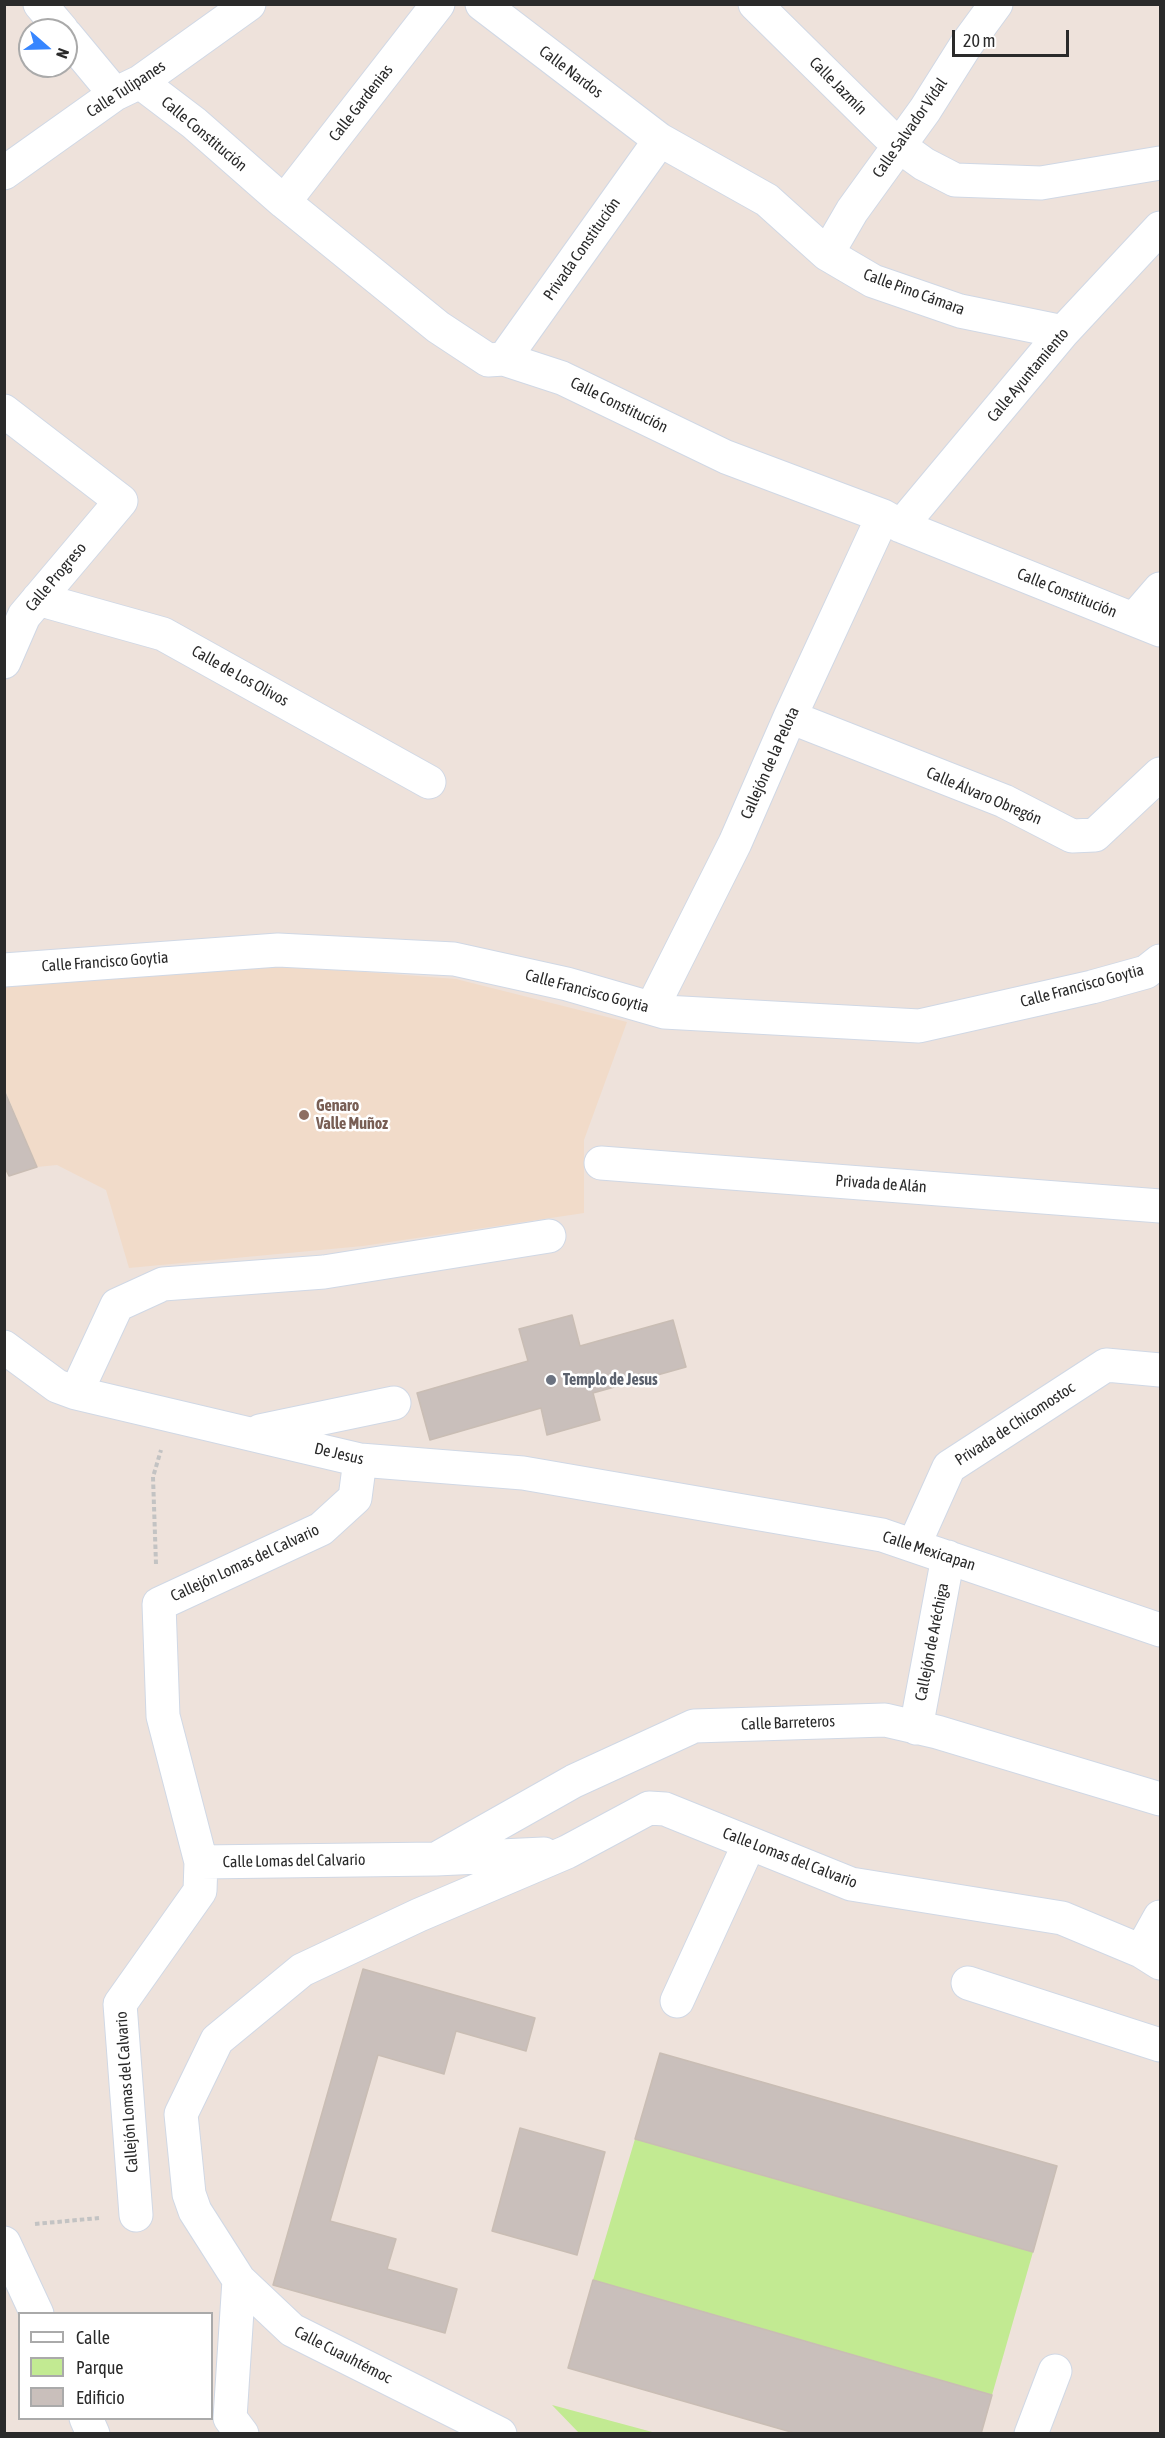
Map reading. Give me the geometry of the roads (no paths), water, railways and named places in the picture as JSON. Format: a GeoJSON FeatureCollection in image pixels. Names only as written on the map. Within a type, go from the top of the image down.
{"type":"FeatureCollection","features":[{"type":"Feature","properties":{"kind":"street"},"geometry":{"type":"LineString","coordinates":[[40,4],[52,18]]}},
{"type":"Feature","properties":{"kind":"street","name":"Calle Tulipanes"},"geometry":{"type":"LineString","coordinates":[[4,173],[249,4]]}},
{"type":"Feature","properties":{"kind":"street","name":"Calle Gardenias"},"geometry":{"type":"LineString","coordinates":[[284,202],[438,4]]}},
{"type":"Feature","properties":{"kind":"street","name":"Calle Nardos"},"geometry":{"type":"LineString","coordinates":[[482,4],[660,140]]}},
{"type":"Feature","properties":{"kind":"street","name":"Calle Jazmín"},"geometry":{"type":"LineString","coordinates":[[755,4],[911,155],[955,180],[1041,183],[1161,163]]}},
{"type":"Feature","properties":{"kind":"street","name":"Calle Salvador Vidal"},"geometry":{"type":"LineString","coordinates":[[827,254],[852,212],[911,155],[996,4]]}},
{"type":"Feature","properties":{"kind":"street","name":"Calle Constitución"},"geometry":{"type":"LineString","coordinates":[[78,45],[127,88],[194,123],[284,202],[438,327],[488,360],[504,359],[562,378],[726,457],[892,521],[1147,625]]}},
{"type":"Feature","properties":{"kind":"street","name":"Calle Pino Cámara"},"geometry":{"type":"LineString","coordinates":[[660,140],[767,200],[827,254],[873,281],[960,311],[1063,332]]}},
{"type":"Feature","properties":{"kind":"street","name":"Privada Constitución"},"geometry":{"type":"LineString","coordinates":[[504,359],[660,140]]}},
{"type":"Feature","properties":{"kind":"street","name":"Calle Ayuntamiento"},"geometry":{"type":"LineString","coordinates":[[892,521],[1063,332],[1161,228]]}},
{"type":"Feature","properties":{"kind":"street","name":"Calle Progreso"},"geometry":{"type":"LineString","coordinates":[[4,411],[121,501],[22,606],[4,662]]}},
{"type":"Feature","properties":{"kind":"street","name":"Callejón de la Pelota"},"geometry":{"type":"LineString","coordinates":[[652,1008],[735,843],[790,717],[892,521]]}},
{"type":"Feature","properties":{"kind":"street"},"geometry":{"type":"LineString","coordinates":[[1147,625],[1161,589]]}},
{"type":"Feature","properties":{"kind":"street","name":"Calle de Los Olivos"},"geometry":{"type":"LineString","coordinates":[[22,606],[163,634],[429,783]]}},
{"type":"Feature","properties":{"kind":"street","name":"Calle Álvaro Obregón"},"geometry":{"type":"LineString","coordinates":[[790,717],[1004,801],[1072,836],[1095,835],[1161,774]]}},
{"type":"Feature","properties":{"kind":"street","name":"Calle Francisco Goytia"},"geometry":{"type":"LineString","coordinates":[[4,970],[278,950],[454,958],[675,1012],[918,1026],[1156,971]]}},
{"type":"Feature","properties":{"kind":"street","name":"Privada de Alán"},"geometry":{"type":"LineString","coordinates":[[601,1163],[1161,1206]]}},
{"type":"Feature","properties":{"kind":"street"},"geometry":{"type":"LineString","coordinates":[[76,1393],[117,1305],[163,1284],[324,1272],[549,1236]]}},
{"type":"Feature","properties":{"kind":"street","name":"De Jesus"},"geometry":{"type":"LineString","coordinates":[[4,1347],[57,1386],[76,1393],[360,1460],[523,1473],[691,1503]]}},
{"type":"Feature","properties":{"kind":"street","name":"Privada de Chicomostoc"},"geometry":{"type":"LineString","coordinates":[[914,1545],[949,1467],[1106,1365],[1161,1370]]}},
{"type":"Feature","properties":{"kind":"street"},"geometry":{"type":"LineString","coordinates":[[251,1433],[394,1403]]}},
{"type":"Feature","properties":{"kind":"street","name":"Callejón Lomas del Calvario"},"geometry":{"type":"LineString","coordinates":[[136,2215],[120,2004],[200,1891],[201,1862],[163,1716],[159,1604],[321,1529],[355,1498],[360,1460]]}},
{"type":"Feature","properties":{"kind":"street","name":"Calle Mexicapan"},"geometry":{"type":"LineString","coordinates":[[691,1503],[882,1535],[1161,1630]]}},
{"type":"Feature","properties":{"kind":"street","name":"Callejón de Aréchiga"},"geometry":{"type":"LineString","coordinates":[[916,1728],[948,1557]]}},
{"type":"Feature","properties":{"kind":"street","name":"Calle Barreteros"},"geometry":{"type":"LineString","coordinates":[[436,1859],[574,1781],[694,1726],[885,1720],[1161,1799]]}},
{"type":"Feature","properties":{"kind":"street","name":"Calle Lomas del Calvario"},"geometry":{"type":"LineString","coordinates":[[195,2211],[189,2194],[181,2114],[217,2040],[302,1970],[419,1915],[567,1852],[649,1808],[665,1809],[850,1884],[1062,1918],[1151,1957]]}},
{"type":"Feature","properties":{"kind":"street"},"geometry":{"type":"LineString","coordinates":[[677,2001],[749,1844]]}},
{"type":"Feature","properties":{"kind":"street","name":"Calle Lomas del Calvario"},"geometry":{"type":"LineString","coordinates":[[201,1862],[436,1859],[567,1852]]}},
{"type":"Feature","properties":{"kind":"street"},"geometry":{"type":"LineString","coordinates":[[1151,1957],[1161,1917]]}},
{"type":"Feature","properties":{"kind":"street"},"geometry":{"type":"LineString","coordinates":[[968,1983],[1161,2045]]}},
{"type":"Feature","properties":{"kind":"street","name":"Calle Cuauhtémoc"},"geometry":{"type":"LineString","coordinates":[[195,2211],[239,2280],[292,2330],[501,2433]]}},
{"type":"Feature","properties":{"kind":"street"},"geometry":{"type":"LineString","coordinates":[[4,2243],[37,2312]]}},
{"type":"Feature","properties":{"kind":"street"},"geometry":{"type":"LineString","coordinates":[[239,2280],[230,2418],[242,2433]]}},
{"type":"Feature","properties":{"kind":"street"},"geometry":{"type":"LineString","coordinates":[[1031,2433],[1055,2371]]}},
{"type":"Feature","properties":{"kind":"place","name":"Genaro Valle Muñoz"},"geometry":{"type":"Point","coordinates":[304,1115]}},
{"type":"Feature","properties":{"kind":"place","name":"Templo de Jesus"},"geometry":{"type":"Point","coordinates":[551,1380]}}]}
